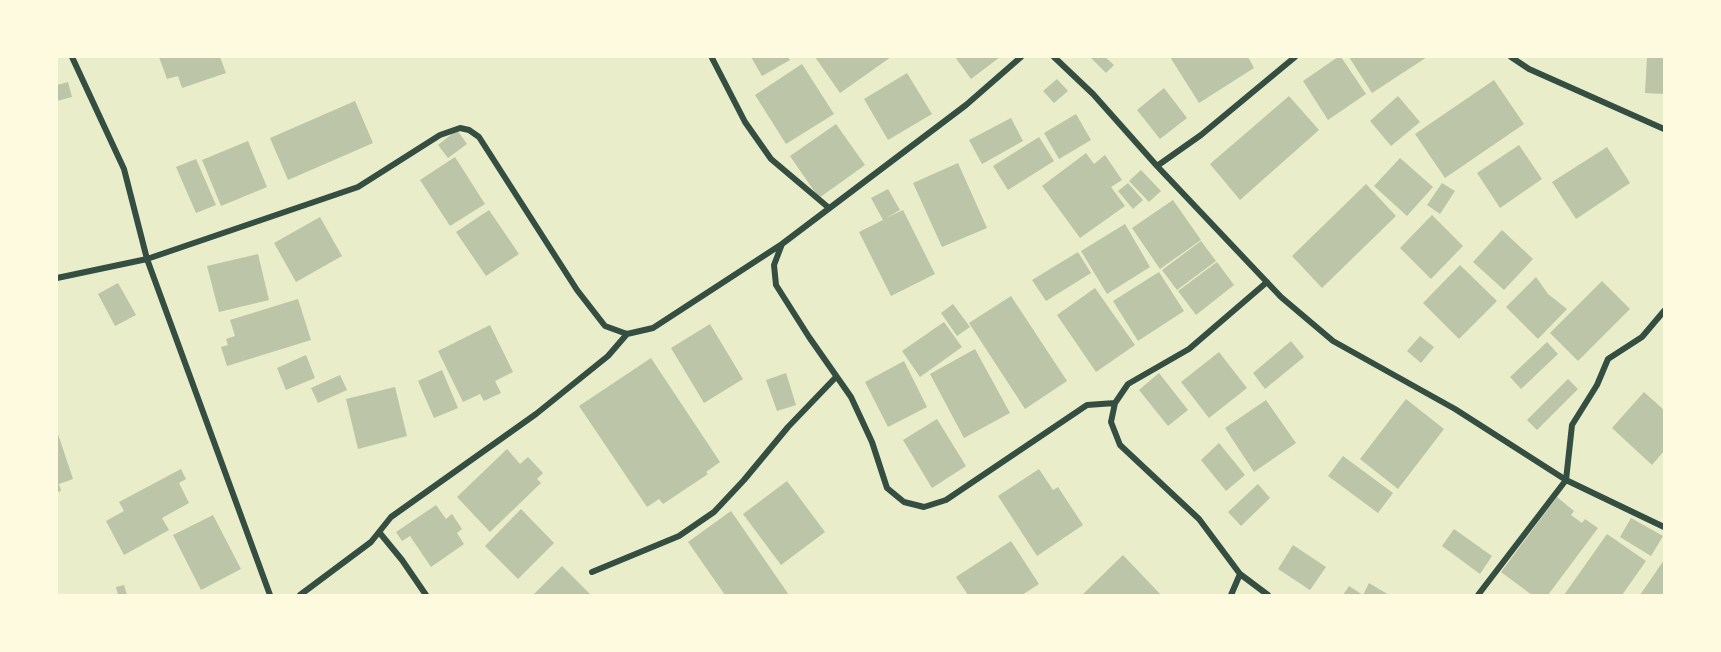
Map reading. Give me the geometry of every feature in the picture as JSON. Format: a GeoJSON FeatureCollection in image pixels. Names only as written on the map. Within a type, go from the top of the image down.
{"type":"FeatureCollection","features":[{"type":"Feature","properties":{"kind":"street"},"geometry":{"type":"LineString","coordinates":[[72,57],[124,169],[147,259],[270,595]]}},
{"type":"Feature","properties":{"kind":"street"},"geometry":{"type":"LineString","coordinates":[[712,57],[746,122],[771,159],[829,208]]}},
{"type":"Feature","properties":{"kind":"street"},"geometry":{"type":"LineString","coordinates":[[57,278],[147,259],[358,187],[440,135],[460,128],[469,130],[479,137],[577,290],[605,326],[627,334],[653,328],[782,244],[966,105],[1021,57]]}},
{"type":"Feature","properties":{"kind":"street"},"geometry":{"type":"LineString","coordinates":[[1054,57],[1093,94],[1157,166],[1281,297],[1333,341],[1455,409],[1566,480],[1664,527]]}},
{"type":"Feature","properties":{"kind":"street"},"geometry":{"type":"LineString","coordinates":[[1157,166],[1201,135],[1295,57]]}},
{"type":"Feature","properties":{"kind":"street"},"geometry":{"type":"LineString","coordinates":[[1511,57],[1529,69],[1664,129]]}},
{"type":"Feature","properties":{"kind":"street"},"geometry":{"type":"LineString","coordinates":[[782,244],[774,265],[776,285],[851,397],[872,442],[887,488],[904,502],[924,507],[946,500],[1087,405],[1115,403]]}},
{"type":"Feature","properties":{"kind":"street"},"geometry":{"type":"LineString","coordinates":[[1268,282],[1189,349],[1128,384],[1115,403],[1111,422],[1120,445],[1199,519],[1240,574],[1268,595]]}},
{"type":"Feature","properties":{"kind":"street"},"geometry":{"type":"LineString","coordinates":[[1478,595],[1566,480],[1572,425],[1597,385],[1608,359],[1642,337],[1664,311]]}},
{"type":"Feature","properties":{"kind":"street"},"geometry":{"type":"LineString","coordinates":[[300,595],[371,542],[391,517],[536,414],[608,356],[627,334]]}},
{"type":"Feature","properties":{"kind":"street"},"geometry":{"type":"LineString","coordinates":[[592,572],[679,536],[714,512],[788,427],[836,377]]}},
{"type":"Feature","properties":{"kind":"street"},"geometry":{"type":"LineString","coordinates":[[379,532],[426,595]]}},
{"type":"Feature","properties":{"kind":"street"},"geometry":{"type":"LineString","coordinates":[[1231,595],[1240,574]]}},
{"type":"Feature","properties":{"kind":"building"},"geometry":{"type":"Polygon","coordinates":[[[159,57],[220,57],[226,73],[182,88],[178,76],[167,79],[159,57]]]}},
{"type":"Feature","properties":{"kind":"building"},"geometry":{"type":"Polygon","coordinates":[[[751,57],[788,57],[790,60],[762,76],[751,57]]]}},
{"type":"Feature","properties":{"kind":"building"},"geometry":{"type":"Polygon","coordinates":[[[815,57],[891,57],[840,93],[815,57]]]}},
{"type":"Feature","properties":{"kind":"building"},"geometry":{"type":"Polygon","coordinates":[[[955,57],[1000,57],[971,79],[955,57]]]}},
{"type":"Feature","properties":{"kind":"building"},"geometry":{"type":"Polygon","coordinates":[[[1090,57],[1105,57],[1114,65],[1106,73],[1090,57]]]}},
{"type":"Feature","properties":{"kind":"building"},"geometry":{"type":"Polygon","coordinates":[[[1170,57],[1248,57],[1254,68],[1199,103],[1170,57]]]}},
{"type":"Feature","properties":{"kind":"building"},"geometry":{"type":"Polygon","coordinates":[[[1341,57],[1366,94],[1328,120],[1303,81],[1341,57]]]}},
{"type":"Feature","properties":{"kind":"building"},"geometry":{"type":"Polygon","coordinates":[[[1349,57],[1427,57],[1372,93],[1349,57]]]}},
{"type":"Feature","properties":{"kind":"building"},"geometry":{"type":"Polygon","coordinates":[[[1647,57],[1664,57],[1664,94],[1645,93],[1647,57]]]}},
{"type":"Feature","properties":{"kind":"building"},"geometry":{"type":"Polygon","coordinates":[[[802,64],[834,114],[786,144],[755,95],[802,64]]]}},
{"type":"Feature","properties":{"kind":"building"},"geometry":{"type":"Polygon","coordinates":[[[907,73],[932,114],[888,140],[864,99],[907,73]]]}},
{"type":"Feature","properties":{"kind":"building"},"geometry":{"type":"Polygon","coordinates":[[[1057,79],[1068,91],[1054,103],[1043,91],[1057,79]]]}},
{"type":"Feature","properties":{"kind":"building"},"geometry":{"type":"Polygon","coordinates":[[[1494,80],[1524,124],[1445,178],[1415,134],[1494,80]]]}},
{"type":"Feature","properties":{"kind":"building"},"geometry":{"type":"Polygon","coordinates":[[[68,82],[72,97],[57,101],[57,85],[68,82]]]}},
{"type":"Feature","properties":{"kind":"building"},"geometry":{"type":"Polygon","coordinates":[[[1164,88],[1187,118],[1160,139],[1137,110],[1164,88]]]}},
{"type":"Feature","properties":{"kind":"building"},"geometry":{"type":"Polygon","coordinates":[[[1289,96],[1319,130],[1240,200],[1210,164],[1289,96]]]}},
{"type":"Feature","properties":{"kind":"building"},"geometry":{"type":"Polygon","coordinates":[[[1398,96],[1420,122],[1391,146],[1370,121],[1398,96]]]}},
{"type":"Feature","properties":{"kind":"building"},"geometry":{"type":"Polygon","coordinates":[[[355,101],[373,143],[288,180],[270,138],[355,101]]]}},
{"type":"Feature","properties":{"kind":"building"},"geometry":{"type":"Polygon","coordinates":[[[1076,114],[1091,140],[1059,159],[1044,133],[1076,114]]]}},
{"type":"Feature","properties":{"kind":"building"},"geometry":{"type":"Polygon","coordinates":[[[1011,118],[1023,141],[982,164],[969,140],[1011,118]]]}},
{"type":"Feature","properties":{"kind":"building"},"geometry":{"type":"Polygon","coordinates":[[[836,124],[865,165],[819,198],[790,156],[836,124]]]}},
{"type":"Feature","properties":{"kind":"building"},"geometry":{"type":"Polygon","coordinates":[[[457,130],[467,144],[448,158],[438,145],[457,130]]]}},
{"type":"Feature","properties":{"kind":"building"},"geometry":{"type":"Polygon","coordinates":[[[1039,137],[1054,161],[1008,190],[993,166],[1039,137]]]}},
{"type":"Feature","properties":{"kind":"building"},"geometry":{"type":"Polygon","coordinates":[[[248,141],[267,187],[221,206],[202,160],[248,141]]]}},
{"type":"Feature","properties":{"kind":"building"},"geometry":{"type":"Polygon","coordinates":[[[1519,145],[1542,179],[1500,208],[1477,173],[1519,145]]]}},
{"type":"Feature","properties":{"kind":"building"},"geometry":{"type":"Polygon","coordinates":[[[1607,147],[1630,183],[1576,219],[1552,182],[1607,147]]]}},
{"type":"Feature","properties":{"kind":"building"},"geometry":{"type":"Polygon","coordinates":[[[1086,153],[1094,164],[1105,155],[1122,180],[1111,187],[1125,206],[1080,238],[1042,186],[1086,153]]]}},
{"type":"Feature","properties":{"kind":"building"},"geometry":{"type":"Polygon","coordinates":[[[455,157],[485,204],[450,226],[420,180],[455,157]]]}},
{"type":"Feature","properties":{"kind":"building"},"geometry":{"type":"Polygon","coordinates":[[[1400,158],[1433,187],[1407,216],[1374,186],[1400,158]]]}},
{"type":"Feature","properties":{"kind":"building"},"geometry":{"type":"Polygon","coordinates":[[[196,159],[216,205],[196,213],[176,167],[196,159]]]}},
{"type":"Feature","properties":{"kind":"building"},"geometry":{"type":"Polygon","coordinates":[[[958,163],[987,228],[942,247],[913,183],[958,163]]]}},
{"type":"Feature","properties":{"kind":"building"},"geometry":{"type":"Polygon","coordinates":[[[1141,170],[1161,191],[1149,202],[1129,181],[1141,170]]]}},
{"type":"Feature","properties":{"kind":"building"},"geometry":{"type":"Polygon","coordinates":[[[1128,183],[1143,200],[1133,209],[1118,191],[1128,183]]]}},
{"type":"Feature","properties":{"kind":"building"},"geometry":{"type":"Polygon","coordinates":[[[1442,183],[1455,191],[1440,214],[1427,205],[1442,183]]]}},
{"type":"Feature","properties":{"kind":"building"},"geometry":{"type":"Polygon","coordinates":[[[1366,184],[1396,216],[1322,288],[1292,256],[1366,184]]]}},
{"type":"Feature","properties":{"kind":"building"},"geometry":{"type":"Polygon","coordinates":[[[888,189],[900,210],[886,218],[903,210],[935,274],[891,296],[859,232],[883,220],[871,198],[888,189]]]}},
{"type":"Feature","properties":{"kind":"building"},"geometry":{"type":"Polygon","coordinates":[[[1173,200],[1201,240],[1160,269],[1132,228],[1173,200]]]}},
{"type":"Feature","properties":{"kind":"building"},"geometry":{"type":"Polygon","coordinates":[[[489,210],[519,254],[486,276],[456,232],[489,210]]]}},
{"type":"Feature","properties":{"kind":"building"},"geometry":{"type":"Polygon","coordinates":[[[1432,215],[1463,246],[1431,279],[1400,248],[1432,215]]]}},
{"type":"Feature","properties":{"kind":"building"},"geometry":{"type":"Polygon","coordinates":[[[320,217],[342,256],[296,282],[274,243],[320,217]]]}},
{"type":"Feature","properties":{"kind":"building"},"geometry":{"type":"Polygon","coordinates":[[[1125,224],[1150,267],[1107,294],[1081,251],[1125,224]]]}},
{"type":"Feature","properties":{"kind":"building"},"geometry":{"type":"Polygon","coordinates":[[[1502,230],[1533,259],[1504,290],[1473,262],[1502,230]]]}},
{"type":"Feature","properties":{"kind":"building"},"geometry":{"type":"Polygon","coordinates":[[[1201,241],[1216,261],[1177,290],[1162,270],[1201,241]]]}},
{"type":"Feature","properties":{"kind":"building"},"geometry":{"type":"Polygon","coordinates":[[[1078,252],[1091,273],[1046,301],[1032,280],[1078,252]]]}},
{"type":"Feature","properties":{"kind":"building"},"geometry":{"type":"Polygon","coordinates":[[[258,254],[269,300],[219,312],[207,266],[258,254]]]}},
{"type":"Feature","properties":{"kind":"building"},"geometry":{"type":"Polygon","coordinates":[[[1217,262],[1234,285],[1196,315],[1178,291],[1217,262]]]}},
{"type":"Feature","properties":{"kind":"building"},"geometry":{"type":"Polygon","coordinates":[[[1460,265],[1497,301],[1459,339],[1423,303],[1460,265]]]}},
{"type":"Feature","properties":{"kind":"building"},"geometry":{"type":"Polygon","coordinates":[[[1159,272],[1184,311],[1138,341],[1113,301],[1159,272]]]}},
{"type":"Feature","properties":{"kind":"building"},"geometry":{"type":"Polygon","coordinates":[[[1536,277],[1548,294],[1567,309],[1538,339],[1506,307],[1536,277]]]}},
{"type":"Feature","properties":{"kind":"building"},"geometry":{"type":"Polygon","coordinates":[[[1602,281],[1630,309],[1578,361],[1550,333],[1602,281]]]}},
{"type":"Feature","properties":{"kind":"building"},"geometry":{"type":"Polygon","coordinates":[[[118,283],[136,315],[115,326],[98,294],[118,283]]]}},
{"type":"Feature","properties":{"kind":"building"},"geometry":{"type":"Polygon","coordinates":[[[1095,288],[1135,345],[1096,372],[1057,315],[1095,288]]]}},
{"type":"Feature","properties":{"kind":"building"},"geometry":{"type":"Polygon","coordinates":[[[1011,296],[1067,381],[1025,409],[969,323],[1011,296]]]}},
{"type":"Feature","properties":{"kind":"building"},"geometry":{"type":"Polygon","coordinates":[[[298,299],[311,340],[227,366],[221,347],[228,345],[226,339],[235,336],[230,320],[298,299]]]}},
{"type":"Feature","properties":{"kind":"building"},"geometry":{"type":"Polygon","coordinates":[[[953,304],[970,327],[957,336],[941,313],[953,304]]]}},
{"type":"Feature","properties":{"kind":"building"},"geometry":{"type":"Polygon","coordinates":[[[944,322],[962,347],[920,377],[902,351],[944,322]]]}},
{"type":"Feature","properties":{"kind":"building"},"geometry":{"type":"Polygon","coordinates":[[[710,324],[743,379],[704,403],[671,348],[710,324]]]}},
{"type":"Feature","properties":{"kind":"building"},"geometry":{"type":"Polygon","coordinates":[[[490,325],[513,372],[495,381],[501,393],[484,401],[480,394],[463,402],[438,351],[490,325]]]}},
{"type":"Feature","properties":{"kind":"building"},"geometry":{"type":"Polygon","coordinates":[[[1420,336],[1434,347],[1421,363],[1407,351],[1420,336]]]}},
{"type":"Feature","properties":{"kind":"building"},"geometry":{"type":"Polygon","coordinates":[[[1291,341],[1304,357],[1265,389],[1253,373],[1291,341]]]}},
{"type":"Feature","properties":{"kind":"building"},"geometry":{"type":"Polygon","coordinates":[[[1547,342],[1558,354],[1521,389],[1510,377],[1547,342]]]}},
{"type":"Feature","properties":{"kind":"building"},"geometry":{"type":"Polygon","coordinates":[[[975,349],[1010,413],[964,438],[930,374],[975,349]]]}},
{"type":"Feature","properties":{"kind":"building"},"geometry":{"type":"Polygon","coordinates":[[[1219,352],[1247,388],[1209,418],[1181,382],[1219,352]]]}},
{"type":"Feature","properties":{"kind":"building"},"geometry":{"type":"Polygon","coordinates":[[[306,355],[315,378],[286,390],[277,368],[306,355]]]}},
{"type":"Feature","properties":{"kind":"building"},"geometry":{"type":"Polygon","coordinates":[[[651,358],[720,462],[706,472],[708,474],[663,504],[659,499],[647,507],[579,406],[651,358]]]}},
{"type":"Feature","properties":{"kind":"building"},"geometry":{"type":"Polygon","coordinates":[[[904,361],[927,407],[888,427],[865,382],[904,361]]]}},
{"type":"Feature","properties":{"kind":"building"},"geometry":{"type":"Polygon","coordinates":[[[442,370],[458,408],[434,418],[418,381],[442,370]]]}},
{"type":"Feature","properties":{"kind":"building"},"geometry":{"type":"Polygon","coordinates":[[[786,373],[796,405],[777,411],[766,380],[786,373]]]}},
{"type":"Feature","properties":{"kind":"building"},"geometry":{"type":"Polygon","coordinates":[[[1159,373],[1188,410],[1168,426],[1139,390],[1159,373]]]}},
{"type":"Feature","properties":{"kind":"building"},"geometry":{"type":"Polygon","coordinates":[[[340,375],[347,390],[318,403],[311,388],[340,375]]]}},
{"type":"Feature","properties":{"kind":"building"},"geometry":{"type":"Polygon","coordinates":[[[1568,379],[1578,389],[1537,430],[1527,420],[1568,379]]]}},
{"type":"Feature","properties":{"kind":"building"},"geometry":{"type":"Polygon","coordinates":[[[395,387],[407,436],[358,449],[346,399],[395,387]]]}},
{"type":"Feature","properties":{"kind":"building"},"geometry":{"type":"Polygon","coordinates":[[[1644,392],[1664,410],[1664,451],[1652,465],[1612,428],[1644,392]]]}},
{"type":"Feature","properties":{"kind":"building"},"geometry":{"type":"Polygon","coordinates":[[[1406,399],[1444,429],[1398,489],[1360,459],[1406,399]]]}},
{"type":"Feature","properties":{"kind":"building"},"geometry":{"type":"Polygon","coordinates":[[[1266,400],[1296,443],[1254,472],[1225,428],[1266,400]]]}},
{"type":"Feature","properties":{"kind":"building"},"geometry":{"type":"Polygon","coordinates":[[[937,419],[966,466],[932,488],[903,440],[937,419]]]}},
{"type":"Feature","properties":{"kind":"building"},"geometry":{"type":"Polygon","coordinates":[[[57,431],[73,479],[59,484],[61,491],[57,492],[57,431]]]}},
{"type":"Feature","properties":{"kind":"building"},"geometry":{"type":"Polygon","coordinates":[[[1219,443],[1245,475],[1226,491],[1201,460],[1219,443]]]}},
{"type":"Feature","properties":{"kind":"building"},"geometry":{"type":"Polygon","coordinates":[[[507,449],[520,464],[528,457],[543,473],[537,479],[541,483],[490,532],[457,497],[507,449]]]}},
{"type":"Feature","properties":{"kind":"building"},"geometry":{"type":"Polygon","coordinates":[[[1343,456],[1393,493],[1378,513],[1328,476],[1343,456]]]}},
{"type":"Feature","properties":{"kind":"building"},"geometry":{"type":"Polygon","coordinates":[[[181,469],[186,479],[179,483],[189,503],[162,518],[169,530],[124,555],[106,521],[124,511],[119,502],[181,469]]]}},
{"type":"Feature","properties":{"kind":"building"},"geometry":{"type":"Polygon","coordinates":[[[1039,469],[1053,490],[1058,487],[1083,525],[1037,556],[998,496],[1039,469]]]}},
{"type":"Feature","properties":{"kind":"building"},"geometry":{"type":"Polygon","coordinates":[[[787,481],[825,532],[781,565],[743,514],[787,481]]]}},
{"type":"Feature","properties":{"kind":"building"},"geometry":{"type":"Polygon","coordinates":[[[1258,484],[1270,498],[1241,526],[1228,512],[1258,484]]]}},
{"type":"Feature","properties":{"kind":"building"},"geometry":{"type":"Polygon","coordinates":[[[1557,497],[1574,511],[1571,515],[1582,523],[1585,519],[1598,528],[1548,595],[1532,595],[1501,572],[1557,497]]]}},
{"type":"Feature","properties":{"kind":"building"},"geometry":{"type":"Polygon","coordinates":[[[436,505],[446,519],[452,514],[462,529],[457,533],[464,544],[431,567],[410,536],[402,541],[396,532],[436,505]]]}},
{"type":"Feature","properties":{"kind":"building"},"geometry":{"type":"Polygon","coordinates":[[[521,509],[554,543],[518,579],[485,546],[521,509]]]}},
{"type":"Feature","properties":{"kind":"building"},"geometry":{"type":"Polygon","coordinates":[[[731,511],[789,595],[725,595],[688,542],[731,511]]]}},
{"type":"Feature","properties":{"kind":"building"},"geometry":{"type":"Polygon","coordinates":[[[213,515],[241,569],[201,590],[173,535],[213,515]]]}},
{"type":"Feature","properties":{"kind":"building"},"geometry":{"type":"Polygon","coordinates":[[[1631,518],[1663,536],[1651,556],[1620,537],[1631,518]]]}},
{"type":"Feature","properties":{"kind":"building"},"geometry":{"type":"Polygon","coordinates":[[[1454,529],[1492,556],[1480,574],[1442,546],[1454,529]]]}},
{"type":"Feature","properties":{"kind":"building"},"geometry":{"type":"Polygon","coordinates":[[[1607,534],[1646,561],[1622,595],[1564,595],[1607,534]]]}},
{"type":"Feature","properties":{"kind":"building"},"geometry":{"type":"Polygon","coordinates":[[[1011,541],[1039,584],[1022,595],[968,595],[956,577],[1011,541]]]}},
{"type":"Feature","properties":{"kind":"building"},"geometry":{"type":"Polygon","coordinates":[[[1293,545],[1326,567],[1310,590],[1278,569],[1293,545]]]}},
{"type":"Feature","properties":{"kind":"building"},"geometry":{"type":"Polygon","coordinates":[[[1123,555],[1161,595],[1082,595],[1123,555]]]}},
{"type":"Feature","properties":{"kind":"building"},"geometry":{"type":"Polygon","coordinates":[[[1664,560],[1664,595],[1640,595],[1664,560]]]}},
{"type":"Feature","properties":{"kind":"building"},"geometry":{"type":"Polygon","coordinates":[[[562,566],[591,595],[533,595],[562,566]]]}},
{"type":"Feature","properties":{"kind":"building"},"geometry":{"type":"Polygon","coordinates":[[[1369,583],[1389,595],[1363,595],[1369,583]]]}},
{"type":"Feature","properties":{"kind":"building"},"geometry":{"type":"Polygon","coordinates":[[[124,585],[127,595],[118,595],[116,587],[124,585]]]}},
{"type":"Feature","properties":{"kind":"building"},"geometry":{"type":"Polygon","coordinates":[[[1349,586],[1363,595],[1343,595],[1349,586]]]}}]}
